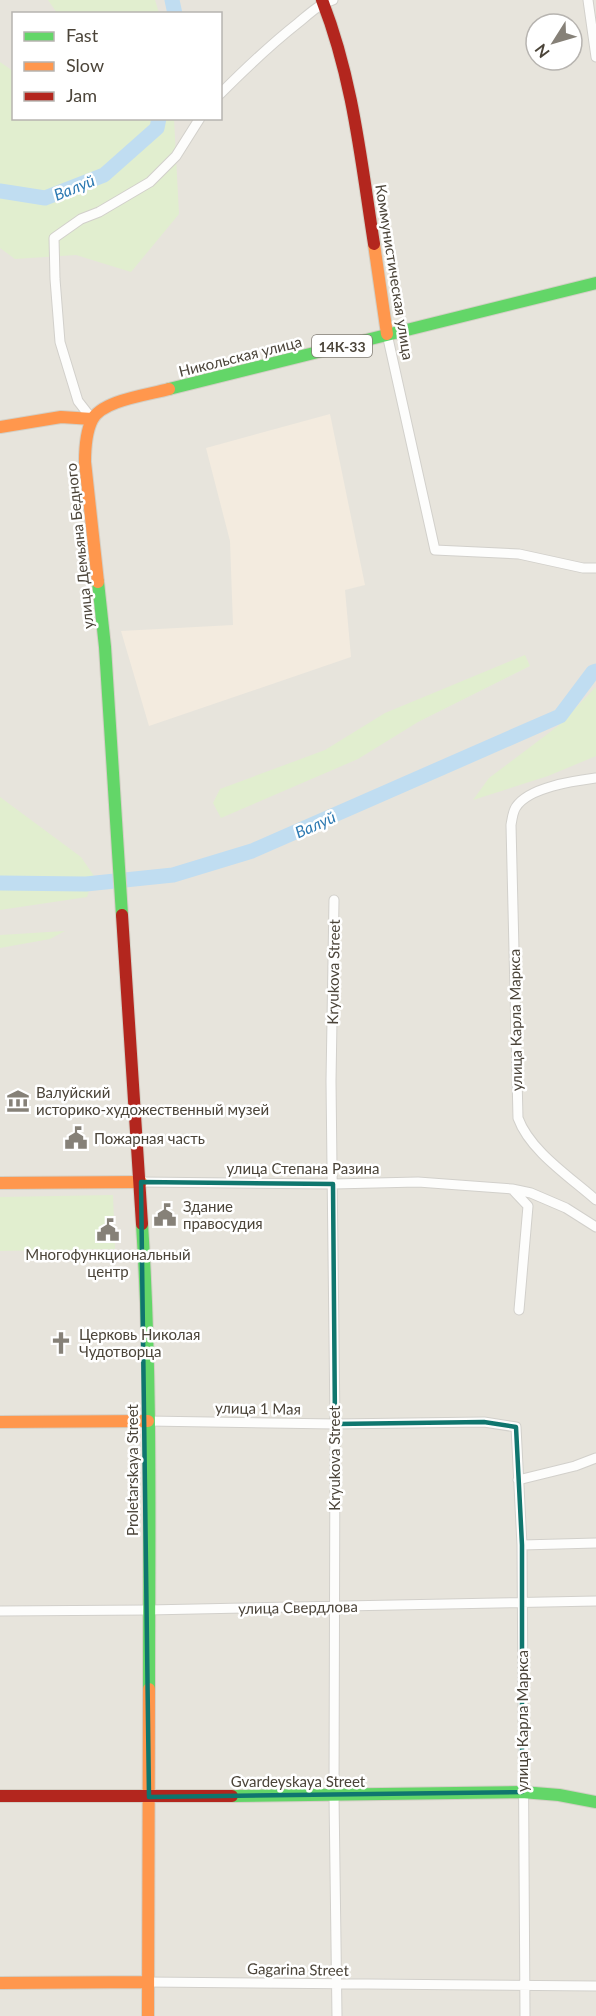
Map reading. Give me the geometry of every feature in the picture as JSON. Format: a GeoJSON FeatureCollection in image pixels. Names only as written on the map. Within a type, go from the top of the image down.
{"type":"FeatureCollection","features":[{"type":"Feature","properties":{"kind":"main road","name":"Коммунистическая улица"},"geometry":{"type":"LineString","coordinates":[[326,1],[353,104],[387,334]]}},
{"type":"Feature","properties":{"kind":"main road","name":"Никольская улица"},"geometry":{"type":"LineString","coordinates":[[92,419],[107,405],[596,283]]}},
{"type":"Feature","properties":{"kind":"main road"},"geometry":{"type":"LineString","coordinates":[[0,427],[61,417],[92,419]]}},
{"type":"Feature","properties":{"kind":"main road","name":"улица Демьяна Бедного"},"geometry":{"type":"LineString","coordinates":[[92,419],[85,446],[84,462],[105,647],[122,925]]}},
{"type":"Feature","properties":{"kind":"main road","name":"Proletarskaya Street"},"geometry":{"type":"LineString","coordinates":[[122,925],[141,1182],[145,1271],[148,1421],[148,2016]]}},
{"type":"Feature","properties":{"kind":"main road","name":"улица Степана Разина"},"geometry":{"type":"LineString","coordinates":[[0,1183],[141,1182]]}},
{"type":"Feature","properties":{"kind":"main road","name":"улица 1 Мая"},"geometry":{"type":"LineString","coordinates":[[0,1422],[148,1421]]}},
{"type":"Feature","properties":{"kind":"main road","name":"Gvardeyskaya Street"},"geometry":{"type":"LineString","coordinates":[[0,1796],[334,1796],[522,1792],[559,1795],[596,1802]]}},
{"type":"Feature","properties":{"kind":"main road","name":"Gagarina Street"},"geometry":{"type":"LineString","coordinates":[[0,1983],[147,1982]]}},
{"type":"Feature","properties":{"kind":"street"},"geometry":{"type":"LineString","coordinates":[[588,0],[596,57]]}},
{"type":"Feature","properties":{"kind":"street"},"geometry":{"type":"LineString","coordinates":[[222,92],[246,67],[326,1]]}},
{"type":"Feature","properties":{"kind":"street"},"geometry":{"type":"LineString","coordinates":[[92,419],[78,401],[60,342],[54,238],[81,219],[99,212],[145,186],[176,156],[199,120]]}},
{"type":"Feature","properties":{"kind":"street","name":"Коммунистическая улица"},"geometry":{"type":"LineString","coordinates":[[387,334],[435,550],[519,554],[583,568],[596,568]]}},
{"type":"Feature","properties":{"kind":"street","name":"улица Карла Маркса"},"geometry":{"type":"LineString","coordinates":[[596,778],[530,794],[515,807],[511,825],[518,1118],[523,1132],[536,1147],[596,1200]]}},
{"type":"Feature","properties":{"kind":"street","name":"Kryukova Street"},"geometry":{"type":"LineString","coordinates":[[334,900],[331,1081],[337,2016]]}},
{"type":"Feature","properties":{"kind":"street","name":"улица Степана Разина"},"geometry":{"type":"LineString","coordinates":[[141,1182],[333,1184],[418,1182],[512,1189],[531,1193],[566,1208],[596,1227]]}},
{"type":"Feature","properties":{"kind":"street"},"geometry":{"type":"LineString","coordinates":[[512,1189],[528,1206],[519,1311]]}},
{"type":"Feature","properties":{"kind":"street","name":"улица 1 Мая"},"geometry":{"type":"LineString","coordinates":[[148,1421],[335,1424],[484,1422],[516,1427]]}},
{"type":"Feature","properties":{"kind":"street","name":"улица Карла Маркса"},"geometry":{"type":"LineString","coordinates":[[516,1427],[522,1545],[525,2016]]}},
{"type":"Feature","properties":{"kind":"street"},"geometry":{"type":"LineString","coordinates":[[518,1480],[575,1466],[596,1458]]}},
{"type":"Feature","properties":{"kind":"street"},"geometry":{"type":"LineString","coordinates":[[522,1545],[596,1543]]}},
{"type":"Feature","properties":{"kind":"street","name":"улица Свердлова"},"geometry":{"type":"LineString","coordinates":[[0,1611],[596,1601]]}},
{"type":"Feature","properties":{"kind":"street","name":"Gagarina Street"},"geometry":{"type":"LineString","coordinates":[[147,1982],[596,1986]]}},
{"type":"Feature","properties":{"kind":"highlighted area"},"geometry":{"type":"Polygon","coordinates":[[[141,1182],[333,1184],[335,1424],[484,1422],[516,1427],[522,1545],[522,1792],[149,1797],[141,1182]]]}},
{"type":"Feature","properties":{"kind":"shaded area"},"geometry":{"type":"Polygon","coordinates":[[[0,0],[596,0],[596,2016],[0,2016],[0,0]]]}},
{"type":"Feature","properties":{"kind":"shaded area"},"geometry":{"type":"Polygon","coordinates":[[[330,414],[365,585],[345,590],[351,657],[149,726],[121,631],[233,625],[230,541],[206,448],[330,414]]]}},
{"type":"Feature","properties":{"kind":"green space"},"geometry":{"type":"Polygon","coordinates":[[[48,0],[155,0],[159,12],[56,12],[48,0]]]}},
{"type":"Feature","properties":{"kind":"green space"},"geometry":{"type":"Polygon","coordinates":[[[0,62],[12,70],[12,120],[174,120],[179,214],[131,272],[76,255],[15,259],[0,248],[0,62]]]}},
{"type":"Feature","properties":{"kind":"green space"},"geometry":{"type":"Polygon","coordinates":[[[525,655],[530,666],[418,722],[358,759],[221,818],[213,803],[220,789],[325,750],[385,713],[525,655]]]}},
{"type":"Feature","properties":{"kind":"green space"},"geometry":{"type":"Polygon","coordinates":[[[596,687],[596,756],[548,776],[473,800],[489,778],[558,726],[596,687]]]}},
{"type":"Feature","properties":{"kind":"green space"},"geometry":{"type":"Polygon","coordinates":[[[0,797],[81,857],[94,876],[87,897],[0,910],[0,797]]]}},
{"type":"Feature","properties":{"kind":"green space"},"geometry":{"type":"Polygon","coordinates":[[[65,931],[50,939],[0,948],[0,935],[65,931]]]}},
{"type":"Feature","properties":{"kind":"green space"},"geometry":{"type":"Polygon","coordinates":[[[113,1195],[115,1249],[0,1251],[0,1197],[113,1195]]]}},
{"type":"Feature","properties":{"kind":"waterway","name":"Валуй"},"geometry":{"type":"LineString","coordinates":[[172,0],[175,12]]}},
{"type":"Feature","properties":{"kind":"waterway","name":"Валуй"},"geometry":{"type":"LineString","coordinates":[[0,191],[45,198],[104,175],[157,128],[159,120]]}},
{"type":"Feature","properties":{"kind":"waterway","name":"Валуй"},"geometry":{"type":"LineString","coordinates":[[0,883],[86,884],[173,875],[252,851],[560,716],[596,671]]}},
{"type":"Feature","properties":{"kind":"traffic: fast"},"geometry":{"type":"LineString","coordinates":[[169,389],[596,283]]}},
{"type":"Feature","properties":{"kind":"traffic: fast"},"geometry":{"type":"LineString","coordinates":[[98,582],[105,647],[122,915]]}},
{"type":"Feature","properties":{"kind":"traffic: fast"},"geometry":{"type":"LineString","coordinates":[[142,1224],[149,1398],[149,1689]]}},
{"type":"Feature","properties":{"kind":"traffic: fast"},"geometry":{"type":"LineString","coordinates":[[232,1796],[522,1792],[559,1795],[596,1802]]}},
{"type":"Feature","properties":{"kind":"traffic: slow"},"geometry":{"type":"LineString","coordinates":[[374,244],[387,334]]}},
{"type":"Feature","properties":{"kind":"traffic: slow"},"geometry":{"type":"LineString","coordinates":[[98,582],[85,462],[86,441],[90,425],[97,413],[115,403],[169,389]]}},
{"type":"Feature","properties":{"kind":"traffic: slow"},"geometry":{"type":"LineString","coordinates":[[0,427],[61,417],[92,419]]}},
{"type":"Feature","properties":{"kind":"traffic: slow"},"geometry":{"type":"LineString","coordinates":[[0,1183],[141,1182]]}},
{"type":"Feature","properties":{"kind":"traffic: slow"},"geometry":{"type":"LineString","coordinates":[[0,1422],[148,1421]]}},
{"type":"Feature","properties":{"kind":"traffic: slow"},"geometry":{"type":"LineString","coordinates":[[148,2016],[149,1689]]}},
{"type":"Feature","properties":{"kind":"traffic: slow"},"geometry":{"type":"LineString","coordinates":[[0,1983],[147,1982]]}},
{"type":"Feature","properties":{"kind":"traffic: jam"},"geometry":{"type":"LineString","coordinates":[[322,0],[333,30],[349,90],[374,244]]}},
{"type":"Feature","properties":{"kind":"traffic: jam"},"geometry":{"type":"LineString","coordinates":[[122,915],[142,1224]]}},
{"type":"Feature","properties":{"kind":"traffic: jam"},"geometry":{"type":"LineString","coordinates":[[0,1796],[232,1796]]}},
{"type":"Feature","properties":{"kind":"place","name":"Валуйский историко-художественный музей"},"geometry":{"type":"Point","coordinates":[18,1101]}},
{"type":"Feature","properties":{"kind":"place","name":"Пожарная часть"},"geometry":{"type":"Point","coordinates":[76,1138]}},
{"type":"Feature","properties":{"kind":"place","name":"Здание правосудия"},"geometry":{"type":"Point","coordinates":[165,1215]}},
{"type":"Feature","properties":{"kind":"place","name":"Многофункциональный центр"},"geometry":{"type":"Point","coordinates":[108,1230]}},
{"type":"Feature","properties":{"kind":"place","name":"Церковь Николая Чудотворца"},"geometry":{"type":"Point","coordinates":[61,1343]}}]}
